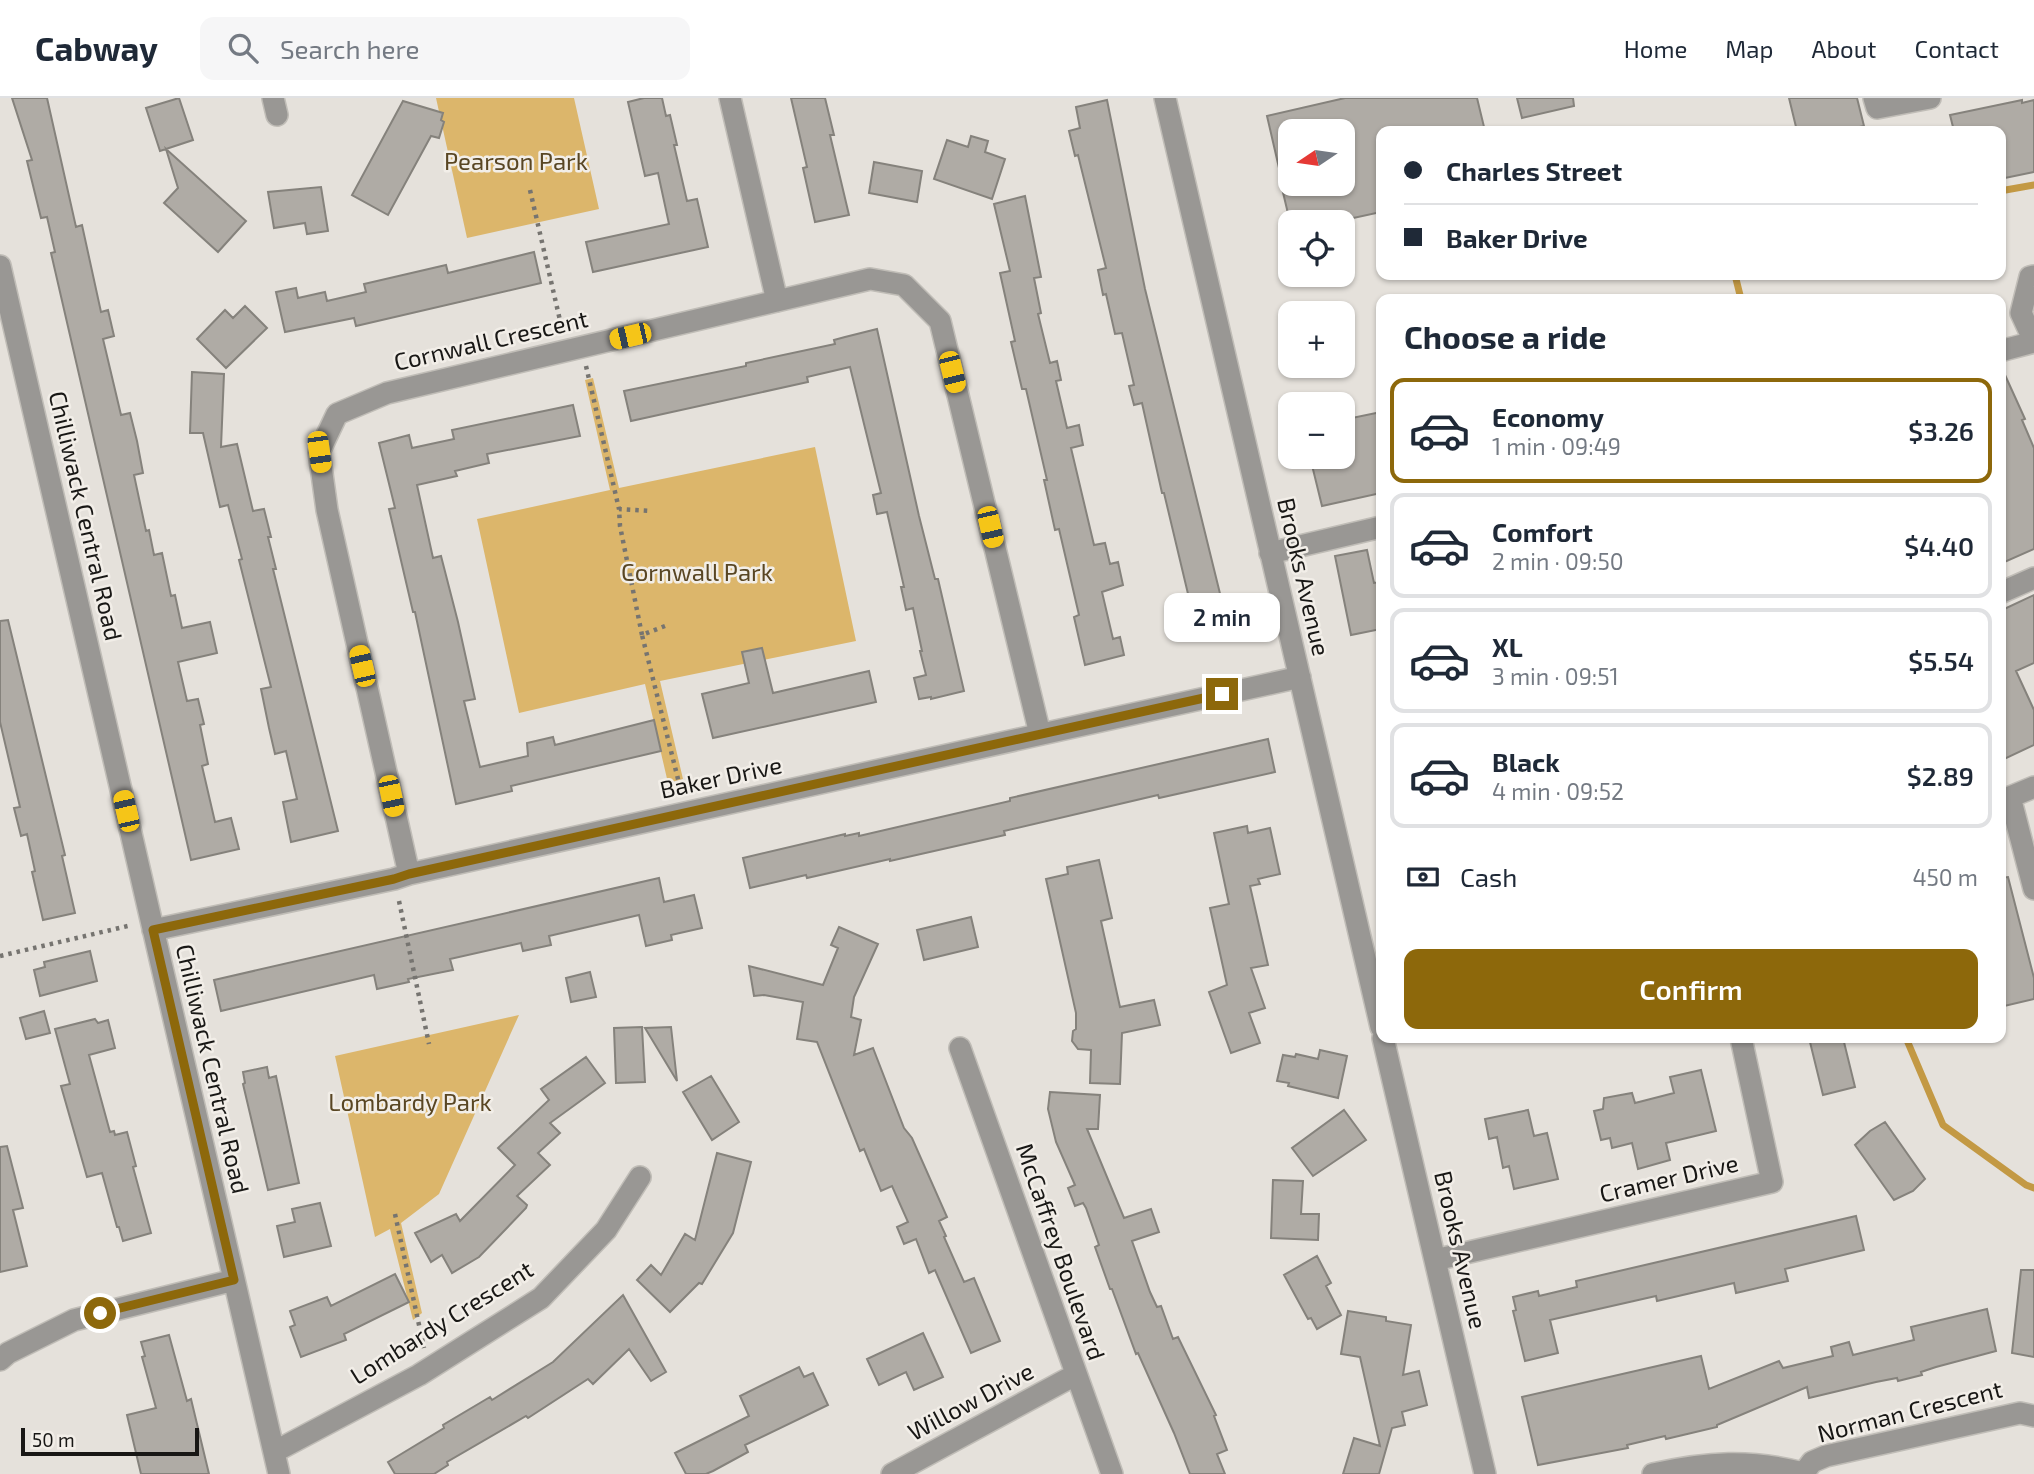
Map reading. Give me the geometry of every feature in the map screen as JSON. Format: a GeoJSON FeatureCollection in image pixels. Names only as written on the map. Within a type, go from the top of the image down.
{"type":"FeatureCollection","features":[{"type":"Feature","properties":{"kind":"street"},"geometry":{"type":"LineString","coordinates":[[730,98],[777,301]]}},
{"type":"Feature","properties":{"kind":"street","name":"Brooks Avenue"},"geometry":{"type":"LineString","coordinates":[[1165,98],[1376,1005]]}},
{"type":"Feature","properties":{"kind":"street"},"geometry":{"type":"LineString","coordinates":[[1874,98],[1877,108],[1930,98]]}},
{"type":"Feature","properties":{"kind":"street","name":"Chilliwack Central Road"},"geometry":{"type":"LineString","coordinates":[[0,266],[279,1474]]}},
{"type":"Feature","properties":{"kind":"street"},"geometry":{"type":"LineString","coordinates":[[2006,349],[2034,341],[2021,313],[2030,277],[2034,276]]}},
{"type":"Feature","properties":{"kind":"street","name":"Cornwall Crescent"},"geometry":{"type":"LineString","coordinates":[[402,877],[327,510],[319,452],[337,414],[387,393],[870,279],[904,285],[940,320],[1040,734]]}},
{"type":"Feature","properties":{"kind":"street"},"geometry":{"type":"LineString","coordinates":[[1270,553],[1376,528]]}},
{"type":"Feature","properties":{"kind":"street"},"geometry":{"type":"LineString","coordinates":[[2006,590],[2034,578]]}},
{"type":"Feature","properties":{"kind":"street","name":"Baker Drive"},"geometry":{"type":"LineString","coordinates":[[152,925],[402,877],[1300,677]]}},
{"type":"Feature","properties":{"kind":"street"},"geometry":{"type":"LineString","coordinates":[[2034,787],[2010,797],[2034,889]]}},
{"type":"Feature","properties":{"kind":"street","name":"Brooks Avenue"},"geometry":{"type":"LineString","coordinates":[[1384,1043],[1485,1474]]}},
{"type":"Feature","properties":{"kind":"street","name":"Cramer Drive"},"geometry":{"type":"LineString","coordinates":[[1435,1260],[1772,1182],[1742,1043]]}},
{"type":"Feature","properties":{"kind":"street","name":"McCaffrey Boulevard"},"geometry":{"type":"LineString","coordinates":[[960,1048],[1112,1474]]}},
{"type":"Feature","properties":{"kind":"street","name":"Lombardy Crescent"},"geometry":{"type":"LineString","coordinates":[[274,1452],[429,1369],[541,1298],[606,1230],[640,1177]]}},
{"type":"Feature","properties":{"kind":"street"},"geometry":{"type":"LineString","coordinates":[[0,1360],[8,1353],[74,1320],[234,1280]]}},
{"type":"Feature","properties":{"kind":"street","name":"Willow Drive"},"geometry":{"type":"LineString","coordinates":[[892,1474],[1075,1375]]}},
{"type":"Feature","properties":{"kind":"street","name":"Norman Crescent"},"geometry":{"type":"LineString","coordinates":[[1803,1474],[1812,1462],[1826,1457],[2020,1413],[2034,1416]]}},
{"type":"Feature","properties":{"kind":"street"},"geometry":{"type":"LineString","coordinates":[[1653,1474],[1685,1467],[1751,1463],[1777,1466],[1803,1474]]}},
{"type":"Feature","properties":{"kind":"path"},"geometry":{"type":"LineString","coordinates":[[530,190],[619,509],[642,635],[686,813]]}},
{"type":"Feature","properties":{"kind":"path"},"geometry":{"type":"LineString","coordinates":[[619,509],[650,511]]}},
{"type":"Feature","properties":{"kind":"path"},"geometry":{"type":"LineString","coordinates":[[642,635],[665,626]]}},
{"type":"Feature","properties":{"kind":"path"},"geometry":{"type":"LineString","coordinates":[[402,877],[429,1044]]}},
{"type":"Feature","properties":{"kind":"path"},"geometry":{"type":"LineString","coordinates":[[0,956],[152,925]]}},
{"type":"Feature","properties":{"kind":"path"},"geometry":{"type":"LineString","coordinates":[[395,1214],[429,1369]]}},
{"type":"Feature","properties":{"kind":"green space","name":"Pearson Park"},"geometry":{"type":"Polygon","coordinates":[[[436,98],[574,98],[599,209],[467,238],[436,98]]]}},
{"type":"Feature","properties":{"kind":"green space","name":"Cornwall Park"},"geometry":{"type":"Polygon","coordinates":[[[593,378],[619,488],[815,447],[856,641],[660,681],[683,779],[668,783],[645,684],[519,713],[477,519],[610,490],[585,380],[593,378]]]}},
{"type":"Feature","properties":{"kind":"green space","name":"Lombardy Park"},"geometry":{"type":"Polygon","coordinates":[[[519,1015],[439,1194],[401,1223],[422,1313],[413,1320],[390,1229],[375,1237],[335,1056],[519,1015]]]}},
{"type":"Feature","properties":{"kind":"building"},"geometry":{"type":"Polygon","coordinates":[[[12,98],[47,98],[76,227],[82,225],[101,312],[108,310],[114,336],[103,339],[121,415],[130,413],[137,441],[143,473],[134,475],[146,531],[149,530],[154,555],[162,553],[171,596],[175,595],[182,628],[210,622],[217,653],[178,662],[187,701],[198,699],[204,724],[200,725],[208,764],[202,766],[215,822],[231,818],[239,849],[191,860],[51,253],[55,252],[47,217],[41,218],[27,161],[32,160],[12,98]]]}},
{"type":"Feature","properties":{"kind":"building"},"geometry":{"type":"Polygon","coordinates":[[[179,98],[193,140],[160,151],[146,108],[179,98]]]}},
{"type":"Feature","properties":{"kind":"building"},"geometry":{"type":"Polygon","coordinates":[[[644,98],[662,98],[666,116],[670,115],[687,201],[697,199],[708,247],[593,272],[586,242],[669,224],[658,173],[645,176],[628,102],[644,98]]]}},
{"type":"Feature","properties":{"kind":"building"},"geometry":{"type":"Polygon","coordinates":[[[791,98],[825,98],[834,135],[830,135],[849,215],[815,222],[803,168],[807,167],[791,98]]]}},
{"type":"Feature","properties":{"kind":"building"},"geometry":{"type":"Polygon","coordinates":[[[1345,98],[1477,98],[1484,126],[1376,126],[1376,213],[1355,218],[1355,210],[1287,210],[1284,196],[1355,196],[1355,119],[1278,119],[1278,164],[1267,116],[1345,98]]]}},
{"type":"Feature","properties":{"kind":"building"},"geometry":{"type":"Polygon","coordinates":[[[1517,98],[1573,98],[1574,106],[1522,118],[1517,98]]]}},
{"type":"Feature","properties":{"kind":"building"},"geometry":{"type":"Polygon","coordinates":[[[1789,98],[1857,98],[1864,126],[1796,126],[1789,98]]]}},
{"type":"Feature","properties":{"kind":"building"},"geometry":{"type":"Polygon","coordinates":[[[1107,100],[1145,289],[1227,622],[1180,633],[1173,602],[1189,598],[1142,403],[1134,405],[1129,386],[1134,385],[1122,333],[1115,334],[1106,294],[1103,295],[1098,270],[1106,268],[1078,155],[1075,156],[1069,131],[1080,128],[1076,107],[1107,100]]]}},
{"type":"Feature","properties":{"kind":"building"},"geometry":{"type":"Polygon","coordinates":[[[2022,100],[2022,103],[2034,100],[2034,172],[2006,178],[2006,126],[1953,126],[1950,115],[2022,100]]]}},
{"type":"Feature","properties":{"kind":"building"},"geometry":{"type":"Polygon","coordinates":[[[403,101],[443,113],[441,120],[444,122],[439,138],[431,136],[388,215],[352,195],[403,101]]]}},
{"type":"Feature","properties":{"kind":"building"},"geometry":{"type":"Polygon","coordinates":[[[971,136],[988,141],[985,152],[1005,159],[992,199],[934,179],[947,140],[968,147],[971,136]]]}},
{"type":"Feature","properties":{"kind":"building"},"geometry":{"type":"Polygon","coordinates":[[[166,149],[246,221],[218,252],[164,203],[178,188],[166,149]]]}},
{"type":"Feature","properties":{"kind":"building"},"geometry":{"type":"Polygon","coordinates":[[[874,162],[922,171],[917,202],[869,193],[874,162]]]}},
{"type":"Feature","properties":{"kind":"building"},"geometry":{"type":"Polygon","coordinates":[[[321,187],[328,231],[307,234],[305,223],[274,228],[268,192],[321,187]]]}},
{"type":"Feature","properties":{"kind":"building"},"geometry":{"type":"Polygon","coordinates":[[[1025,196],[1041,277],[1034,278],[1041,313],[1038,314],[1050,363],[1057,361],[1061,380],[1056,381],[1067,428],[1079,425],[1083,445],[1071,448],[1094,545],[1105,543],[1110,564],[1118,562],[1123,585],[1102,592],[1113,639],[1120,637],[1124,655],[1085,665],[1074,617],[1079,615],[1059,529],[1055,530],[1044,480],[1047,480],[1026,389],[1022,389],[1011,342],[1015,341],[1000,273],[1010,271],[994,204],[1025,196]]]}},
{"type":"Feature","properties":{"kind":"building"},"geometry":{"type":"Polygon","coordinates":[[[534,252],[541,283],[356,326],[354,318],[285,332],[276,292],[296,288],[298,298],[325,292],[327,301],[366,292],[364,284],[446,265],[448,273],[534,252]]]}},
{"type":"Feature","properties":{"kind":"building"},"geometry":{"type":"Polygon","coordinates":[[[245,306],[267,328],[226,368],[197,339],[225,310],[233,318],[245,306]]]}},
{"type":"Feature","properties":{"kind":"building"},"geometry":{"type":"Polygon","coordinates":[[[877,329],[919,516],[935,579],[938,579],[964,691],[931,699],[919,699],[914,678],[926,675],[922,651],[913,608],[906,610],[901,587],[904,587],[887,512],[877,514],[873,495],[881,493],[850,367],[807,377],[808,382],[631,421],[624,391],[746,366],[746,363],[835,344],[834,340],[877,329]]]}},
{"type":"Feature","properties":{"kind":"building"},"geometry":{"type":"Polygon","coordinates":[[[192,372],[224,374],[221,447],[237,444],[253,511],[264,509],[276,569],[273,569],[338,831],[291,842],[283,802],[297,799],[286,751],[275,754],[261,689],[271,687],[228,505],[220,507],[203,433],[190,433],[192,372]]]}},
{"type":"Feature","properties":{"kind":"building"},"geometry":{"type":"Polygon","coordinates":[[[2006,377],[2025,419],[2022,420],[2034,448],[2034,549],[2006,561],[2006,377]]]}},
{"type":"Feature","properties":{"kind":"building"},"geometry":{"type":"Polygon","coordinates":[[[573,405],[580,436],[487,454],[489,463],[455,471],[457,476],[417,485],[433,558],[441,556],[458,622],[475,699],[464,701],[480,767],[528,756],[527,743],[553,737],[555,745],[654,720],[661,751],[511,786],[512,791],[456,804],[415,612],[389,509],[395,508],[379,443],[409,435],[412,448],[454,439],[452,430],[573,405]]]}},
{"type":"Feature","properties":{"kind":"building"},"geometry":{"type":"Polygon","coordinates":[[[1376,413],[1376,494],[1322,506],[1313,469],[1355,469],[1355,417],[1376,413]]]}},
{"type":"Feature","properties":{"kind":"building"},"geometry":{"type":"Polygon","coordinates":[[[1367,550],[1376,583],[1376,630],[1351,635],[1335,556],[1367,550]]]}},
{"type":"Feature","properties":{"kind":"building"},"geometry":{"type":"Polygon","coordinates":[[[2034,595],[2034,663],[2016,671],[2034,710],[2034,745],[2006,758],[2006,608],[2034,595]]]}},
{"type":"Feature","properties":{"kind":"building"},"geometry":{"type":"Polygon","coordinates":[[[8,620],[65,855],[62,856],[75,913],[43,920],[27,834],[21,836],[14,808],[20,807],[0,722],[0,621],[8,620]]]}},
{"type":"Feature","properties":{"kind":"building"},"geometry":{"type":"Polygon","coordinates":[[[762,648],[773,693],[869,671],[876,702],[713,738],[702,694],[749,683],[742,652],[762,648]]]}},
{"type":"Feature","properties":{"kind":"building"},"geometry":{"type":"Polygon","coordinates":[[[1268,739],[1275,772],[1159,798],[1158,795],[1004,831],[1005,835],[890,861],[807,878],[806,875],[750,888],[743,858],[845,834],[859,833],[859,836],[1010,801],[1010,798],[1268,739]]]}},
{"type":"Feature","properties":{"kind":"building"},"geometry":{"type":"Polygon","coordinates":[[[1247,826],[1248,833],[1270,828],[1280,874],[1258,879],[1260,884],[1250,886],[1268,965],[1251,968],[1265,1008],[1249,1013],[1260,1043],[1231,1053],[1209,992],[1227,985],[1210,908],[1229,904],[1214,833],[1247,826]]]}},
{"type":"Feature","properties":{"kind":"building"},"geometry":{"type":"Polygon","coordinates":[[[1099,860],[1112,918],[1101,921],[1120,1007],[1154,1000],[1160,1025],[1122,1033],[1120,1084],[1090,1083],[1091,1050],[1078,1049],[1072,1041],[1073,1031],[1076,1029],[1076,1013],[1046,879],[1068,874],[1067,867],[1099,860]]]}},
{"type":"Feature","properties":{"kind":"building"},"geometry":{"type":"Polygon","coordinates":[[[2006,877],[2034,978],[2034,999],[2006,1006],[2006,877]]]}},
{"type":"Feature","properties":{"kind":"building"},"geometry":{"type":"Polygon","coordinates":[[[659,878],[664,902],[694,895],[702,928],[671,935],[672,940],[646,946],[639,915],[549,936],[551,945],[523,951],[521,943],[450,959],[453,970],[408,979],[409,982],[377,989],[374,975],[221,1011],[214,980],[659,878]]]}},
{"type":"Feature","properties":{"kind":"building"},"geometry":{"type":"Polygon","coordinates":[[[971,917],[978,947],[924,960],[917,930],[971,917]]]}},
{"type":"Feature","properties":{"kind":"building"},"geometry":{"type":"Polygon","coordinates":[[[839,927],[878,944],[854,997],[851,1017],[861,1020],[854,1055],[873,1048],[904,1128],[912,1138],[947,1217],[939,1221],[946,1236],[944,1237],[964,1282],[974,1278],[1000,1341],[971,1353],[935,1270],[929,1273],[916,1239],[904,1244],[897,1227],[908,1222],[892,1186],[881,1191],[864,1149],[860,1151],[817,1042],[797,1039],[803,1002],[764,995],[754,996],[749,966],[823,985],[838,948],[831,945],[839,927]]]}},
{"type":"Feature","properties":{"kind":"building"},"geometry":{"type":"Polygon","coordinates":[[[90,951],[97,981],[40,996],[34,970],[45,967],[44,962],[90,951]]]}},
{"type":"Feature","properties":{"kind":"building"},"geometry":{"type":"Polygon","coordinates":[[[590,972],[596,997],[571,1002],[566,978],[590,972]]]}},
{"type":"Feature","properties":{"kind":"building"},"geometry":{"type":"Polygon","coordinates":[[[44,1011],[50,1033],[26,1039],[20,1018],[44,1011]]]}},
{"type":"Feature","properties":{"kind":"building"},"geometry":{"type":"Polygon","coordinates":[[[95,1019],[98,1023],[108,1020],[115,1048],[89,1055],[110,1132],[114,1131],[115,1135],[127,1132],[136,1166],[133,1167],[151,1233],[123,1241],[102,1173],[87,1177],[61,1086],[70,1084],[55,1029],[95,1019]]]}},
{"type":"Feature","properties":{"kind":"building"},"geometry":{"type":"Polygon","coordinates":[[[642,1027],[645,1082],[616,1083],[614,1028],[642,1027]]]}},
{"type":"Feature","properties":{"kind":"building"},"geometry":{"type":"Polygon","coordinates":[[[671,1027],[677,1081],[645,1028],[671,1027]]]}},
{"type":"Feature","properties":{"kind":"building"},"geometry":{"type":"Polygon","coordinates":[[[1810,1043],[1844,1043],[1855,1087],[1823,1095],[1810,1043]]]}},
{"type":"Feature","properties":{"kind":"building"},"geometry":{"type":"Polygon","coordinates":[[[1320,1050],[1347,1056],[1338,1098],[1277,1081],[1283,1055],[1295,1057],[1296,1054],[1318,1059],[1320,1050]]]}},
{"type":"Feature","properties":{"kind":"building"},"geometry":{"type":"Polygon","coordinates":[[[586,1057],[605,1083],[550,1123],[560,1133],[538,1153],[550,1165],[517,1196],[527,1205],[526,1208],[479,1257],[452,1273],[442,1255],[431,1262],[415,1233],[456,1214],[460,1221],[515,1165],[498,1148],[549,1100],[541,1089],[586,1057]]]}},
{"type":"Feature","properties":{"kind":"building"},"geometry":{"type":"Polygon","coordinates":[[[267,1067],[269,1078],[276,1076],[299,1183],[268,1190],[243,1084],[243,1072],[267,1067]]]}},
{"type":"Feature","properties":{"kind":"building"},"geometry":{"type":"Polygon","coordinates":[[[1701,1070],[1716,1131],[1666,1143],[1670,1160],[1638,1169],[1632,1143],[1612,1148],[1610,1138],[1601,1140],[1594,1111],[1603,1109],[1604,1098],[1632,1093],[1635,1103],[1674,1093],[1670,1077],[1701,1070]]]}},
{"type":"Feature","properties":{"kind":"building"},"geometry":{"type":"Polygon","coordinates":[[[711,1076],[739,1122],[712,1140],[683,1092],[711,1076]]]}},
{"type":"Feature","properties":{"kind":"building"},"geometry":{"type":"Polygon","coordinates":[[[1050,1092],[1100,1095],[1098,1129],[1087,1129],[1124,1218],[1151,1209],[1159,1232],[1132,1241],[1157,1307],[1161,1306],[1173,1339],[1178,1337],[1216,1415],[1214,1416],[1227,1450],[1217,1454],[1225,1474],[1190,1474],[1110,1289],[1095,1247],[1099,1245],[1086,1208],[1083,1203],[1075,1206],[1068,1188],[1075,1185],[1056,1142],[1048,1109],[1050,1092]]]}},
{"type":"Feature","properties":{"kind":"building"},"geometry":{"type":"Polygon","coordinates":[[[1344,1110],[1366,1140],[1313,1176],[1292,1148],[1344,1110]]]}},
{"type":"Feature","properties":{"kind":"building"},"geometry":{"type":"Polygon","coordinates":[[[1528,1110],[1534,1136],[1547,1133],[1558,1179],[1514,1189],[1509,1166],[1503,1168],[1497,1137],[1489,1139],[1485,1119],[1528,1110]]]}},
{"type":"Feature","properties":{"kind":"building"},"geometry":{"type":"Polygon","coordinates":[[[1885,1122],[1925,1179],[1913,1191],[1894,1200],[1855,1145],[1885,1122]]]}},
{"type":"Feature","properties":{"kind":"building"},"geometry":{"type":"Polygon","coordinates":[[[7,1146],[23,1208],[13,1210],[27,1266],[0,1272],[0,1147],[7,1146]]]}},
{"type":"Feature","properties":{"kind":"building"},"geometry":{"type":"Polygon","coordinates":[[[717,1153],[751,1162],[733,1233],[702,1284],[699,1283],[670,1312],[637,1280],[651,1265],[661,1275],[685,1234],[695,1240],[717,1153]]]}},
{"type":"Feature","properties":{"kind":"building"},"geometry":{"type":"Polygon","coordinates":[[[1273,1180],[1303,1181],[1301,1214],[1319,1214],[1318,1240],[1271,1238],[1273,1180]]]}},
{"type":"Feature","properties":{"kind":"building"},"geometry":{"type":"Polygon","coordinates":[[[320,1203],[331,1246],[284,1257],[277,1226],[295,1222],[292,1209],[320,1203]]]}},
{"type":"Feature","properties":{"kind":"building"},"geometry":{"type":"Polygon","coordinates":[[[1856,1216],[1864,1250],[1785,1269],[1788,1281],[1736,1293],[1734,1283],[1657,1301],[1656,1296],[1550,1320],[1558,1353],[1525,1361],[1513,1311],[1516,1310],[1513,1297],[1538,1291],[1539,1296],[1577,1287],[1576,1281],[1856,1216]]]}},
{"type":"Feature","properties":{"kind":"building"},"geometry":{"type":"Polygon","coordinates":[[[1317,1256],[1331,1283],[1326,1286],[1341,1315],[1317,1329],[1311,1318],[1308,1319],[1284,1275],[1317,1256]]]}},
{"type":"Feature","properties":{"kind":"building"},"geometry":{"type":"Polygon","coordinates":[[[2021,1270],[2034,1270],[2034,1357],[2012,1353],[2021,1270]]]}},
{"type":"Feature","properties":{"kind":"building"},"geometry":{"type":"Polygon","coordinates":[[[395,1274],[409,1302],[344,1334],[346,1340],[301,1357],[290,1327],[295,1325],[290,1311],[327,1297],[331,1306],[395,1274]]]}},
{"type":"Feature","properties":{"kind":"building"},"geometry":{"type":"Polygon","coordinates":[[[623,1295],[666,1372],[651,1381],[629,1349],[593,1384],[588,1379],[528,1418],[526,1416],[447,1462],[448,1465],[434,1474],[395,1474],[388,1462],[444,1428],[443,1425],[490,1397],[492,1400],[553,1362],[623,1295]]]}},
{"type":"Feature","properties":{"kind":"building"},"geometry":{"type":"Polygon","coordinates":[[[1987,1309],[1996,1351],[1936,1367],[1921,1372],[1922,1375],[1898,1381],[1897,1378],[1876,1382],[1809,1398],[1807,1387],[1717,1427],[1538,1465],[1522,1397],[1701,1356],[1709,1389],[1779,1361],[1783,1368],[1833,1356],[1831,1347],[1849,1342],[1853,1355],[1914,1340],[1911,1327],[1987,1309]]]}},
{"type":"Feature","properties":{"kind":"building"},"geometry":{"type":"Polygon","coordinates":[[[1348,1311],[1386,1317],[1386,1321],[1411,1325],[1403,1375],[1419,1371],[1427,1405],[1402,1412],[1405,1425],[1392,1428],[1379,1474],[1343,1474],[1354,1438],[1380,1446],[1360,1357],[1341,1354],[1348,1311]]]}},
{"type":"Feature","properties":{"kind":"building"},"geometry":{"type":"Polygon","coordinates":[[[923,1333],[943,1377],[914,1390],[906,1372],[879,1385],[867,1359],[923,1333]]]}},
{"type":"Feature","properties":{"kind":"building"},"geometry":{"type":"Polygon","coordinates":[[[169,1335],[187,1401],[191,1399],[209,1474],[141,1474],[127,1415],[156,1408],[142,1357],[145,1356],[141,1342],[169,1335]]]}},
{"type":"Feature","properties":{"kind":"building"},"geometry":{"type":"Polygon","coordinates":[[[799,1367],[804,1377],[813,1373],[828,1405],[745,1445],[748,1452],[713,1471],[706,1474],[686,1474],[675,1453],[749,1416],[740,1396],[799,1367]]]}},
{"type":"Feature","properties":{"kind":"waterway"},"geometry":{"type":"LineString","coordinates":[[2006,190],[2034,185]]}},
{"type":"Feature","properties":{"kind":"waterway"},"geometry":{"type":"LineString","coordinates":[[1736,280],[1740,294]]}},
{"type":"Feature","properties":{"kind":"waterway"},"geometry":{"type":"LineString","coordinates":[[1908,1043],[1943,1125],[2034,1188]]}},
{"type":"Feature","properties":{"kind":"route"},"geometry":{"type":"LineString","coordinates":[[100,1313],[234,1280],[153,930],[394,879],[1222,694]]}}]}
